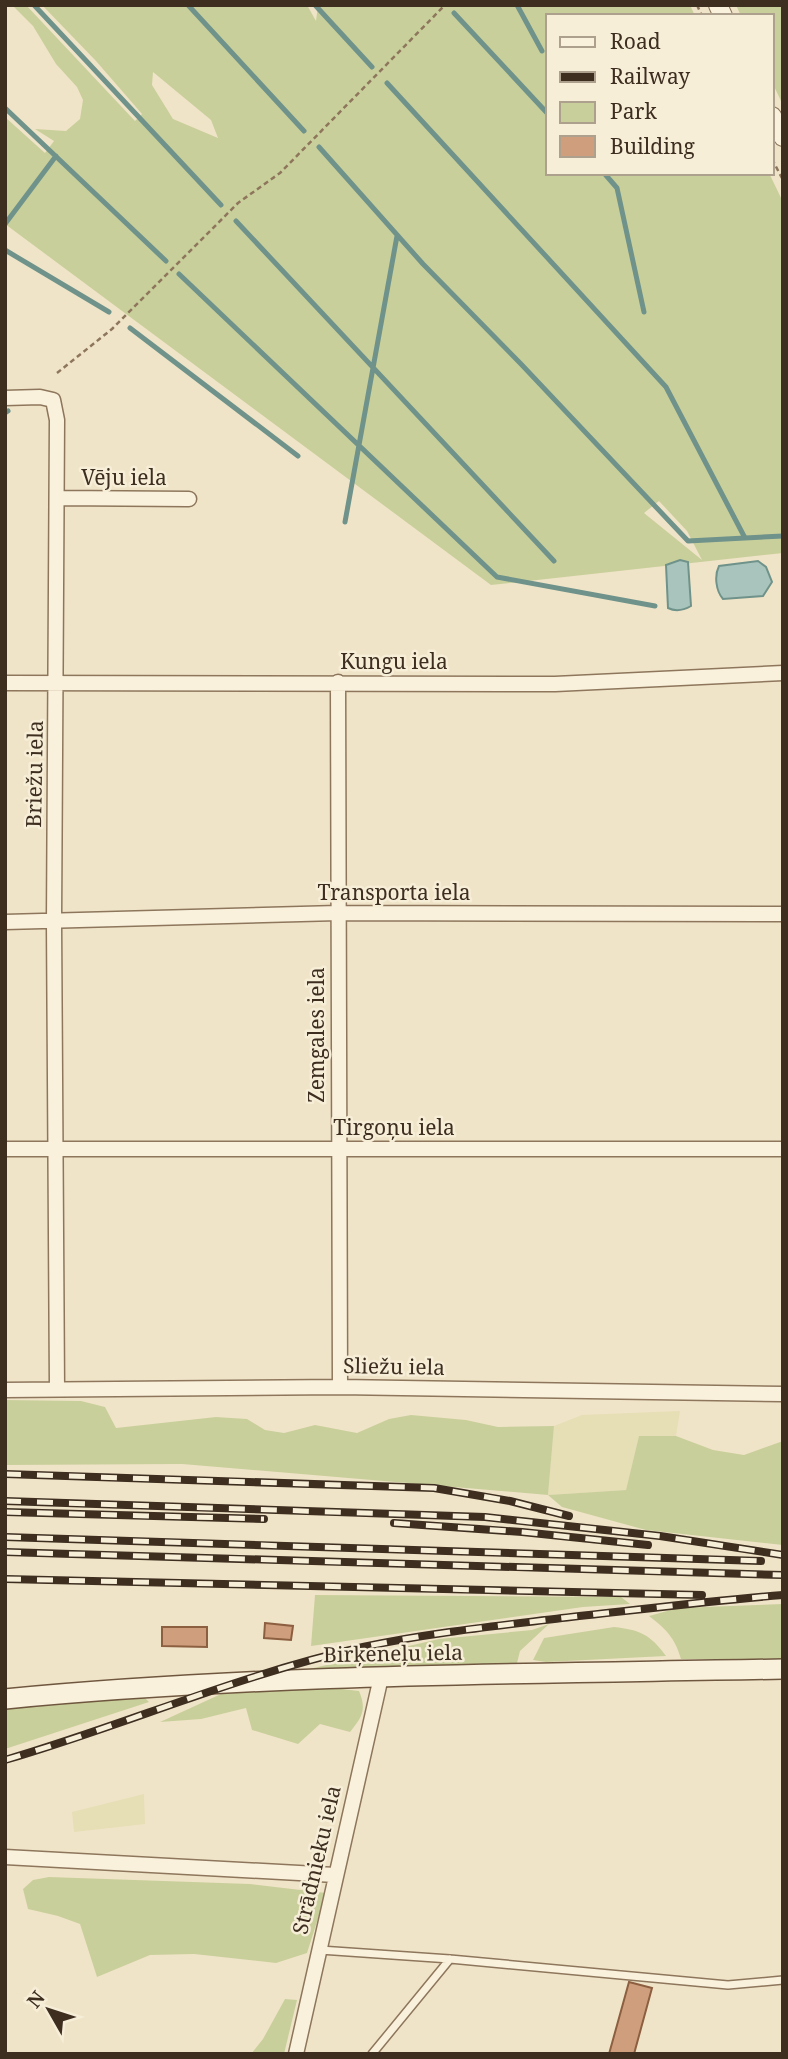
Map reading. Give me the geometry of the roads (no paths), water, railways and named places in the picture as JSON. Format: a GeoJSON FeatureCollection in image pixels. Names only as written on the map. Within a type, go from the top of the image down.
{"type":"FeatureCollection","features":[{"type":"Feature","properties":{"kind":"main road","name":"Birķeneļu iela"},"geometry":{"type":"LineString","coordinates":[[5,1699],[126,1687],[381,1677],[783,1669]]}},
{"type":"Feature","properties":{"kind":"street"},"geometry":{"type":"LineString","coordinates":[[774,120],[783,137]]}},
{"type":"Feature","properties":{"kind":"street","name":"Briežu iela"},"geometry":{"type":"LineString","coordinates":[[5,398],[40,397],[54,400],[57,420],[54,922],[57,1389]]}},
{"type":"Feature","properties":{"kind":"street","name":"Vēju iela"},"geometry":{"type":"LineString","coordinates":[[58,498],[189,499]]}},
{"type":"Feature","properties":{"kind":"street","name":"Kungu iela"},"geometry":{"type":"LineString","coordinates":[[5,683],[555,684],[783,673]]}},
{"type":"Feature","properties":{"kind":"street","name":"Zemgales iela"},"geometry":{"type":"LineString","coordinates":[[338,682],[340,1387]]}},
{"type":"Feature","properties":{"kind":"street","name":"Transporta iela"},"geometry":{"type":"LineString","coordinates":[[5,922],[338,913],[783,914]]}},
{"type":"Feature","properties":{"kind":"street","name":"Tirgoņu iela"},"geometry":{"type":"LineString","coordinates":[[5,1149],[783,1149]]}},
{"type":"Feature","properties":{"kind":"street","name":"Sliežu iela"},"geometry":{"type":"LineString","coordinates":[[5,1390],[340,1387],[783,1394]]}},
{"type":"Feature","properties":{"kind":"street","name":"Strādnieku iela"},"geometry":{"type":"LineString","coordinates":[[296,2054],[381,1677]]}},
{"type":"Feature","properties":{"kind":"street"},"geometry":{"type":"LineString","coordinates":[[5,1857],[335,1875]]}},
{"type":"Feature","properties":{"kind":"lane"},"geometry":{"type":"LineString","coordinates":[[318,1950],[450,1959],[728,1985],[783,1980]]}},
{"type":"Feature","properties":{"kind":"lane"},"geometry":{"type":"LineString","coordinates":[[372,2054],[450,1959]]}},
{"type":"Feature","properties":{"kind":"water"},"geometry":{"type":"Polygon","coordinates":[[[680,560],[688,562],[691,606],[674,610],[668,608],[666,565],[680,560]]]}},
{"type":"Feature","properties":{"kind":"water"},"geometry":{"type":"Polygon","coordinates":[[[758,561],[766,567],[772,582],[763,596],[723,599],[716,583],[719,566],[758,561]]]}},
{"type":"Feature","properties":{"kind":"waterway"},"geometry":{"type":"LineString","coordinates":[[34,5],[221,205]]}},
{"type":"Feature","properties":{"kind":"waterway"},"geometry":{"type":"LineString","coordinates":[[188,5],[304,131]]}},
{"type":"Feature","properties":{"kind":"waterway"},"geometry":{"type":"LineString","coordinates":[[315,5],[372,67]]}},
{"type":"Feature","properties":{"kind":"waterway"},"geometry":{"type":"LineString","coordinates":[[517,5],[542,51]]}},
{"type":"Feature","properties":{"kind":"waterway"},"geometry":{"type":"LineString","coordinates":[[454,13],[546,112]]}},
{"type":"Feature","properties":{"kind":"waterway"},"geometry":{"type":"LineString","coordinates":[[387,83],[666,387],[745,538]]}},
{"type":"Feature","properties":{"kind":"waterway"},"geometry":{"type":"LineString","coordinates":[[5,108],[166,261]]}},
{"type":"Feature","properties":{"kind":"waterway"},"geometry":{"type":"LineString","coordinates":[[319,147],[423,264],[688,541],[783,536]]}},
{"type":"Feature","properties":{"kind":"waterway"},"geometry":{"type":"LineString","coordinates":[[5,224],[56,156]]}},
{"type":"Feature","properties":{"kind":"waterway"},"geometry":{"type":"LineString","coordinates":[[606,175],[617,188],[644,312]]}},
{"type":"Feature","properties":{"kind":"waterway"},"geometry":{"type":"LineString","coordinates":[[236,221],[554,561]]}},
{"type":"Feature","properties":{"kind":"waterway"},"geometry":{"type":"LineString","coordinates":[[345,522],[397,236]]}},
{"type":"Feature","properties":{"kind":"waterway"},"geometry":{"type":"LineString","coordinates":[[5,250],[109,312]]}},
{"type":"Feature","properties":{"kind":"waterway"},"geometry":{"type":"LineString","coordinates":[[179,274],[497,577],[655,606]]}},
{"type":"Feature","properties":{"kind":"waterway"},"geometry":{"type":"LineString","coordinates":[[130,328],[298,456]]}},
{"type":"Feature","properties":{"kind":"railway"},"geometry":{"type":"LineString","coordinates":[[5,1474],[434,1488],[510,1501],[569,1516]]}},
{"type":"Feature","properties":{"kind":"railway"},"geometry":{"type":"LineString","coordinates":[[5,1501],[485,1517],[660,1536],[783,1555]]}},
{"type":"Feature","properties":{"kind":"railway"},"geometry":{"type":"LineString","coordinates":[[5,1512],[264,1519]]}},
{"type":"Feature","properties":{"kind":"railway"},"geometry":{"type":"LineString","coordinates":[[394,1523],[648,1545]]}},
{"type":"Feature","properties":{"kind":"railway"},"geometry":{"type":"LineString","coordinates":[[5,1537],[761,1561]]}},
{"type":"Feature","properties":{"kind":"railway"},"geometry":{"type":"LineString","coordinates":[[5,1552],[783,1575]]}},
{"type":"Feature","properties":{"kind":"railway"},"geometry":{"type":"LineString","coordinates":[[5,1579],[702,1595]]}},
{"type":"Feature","properties":{"kind":"railway"},"geometry":{"type":"LineString","coordinates":[[5,1760],[272,1671],[363,1647],[487,1627],[783,1595]]}}]}
